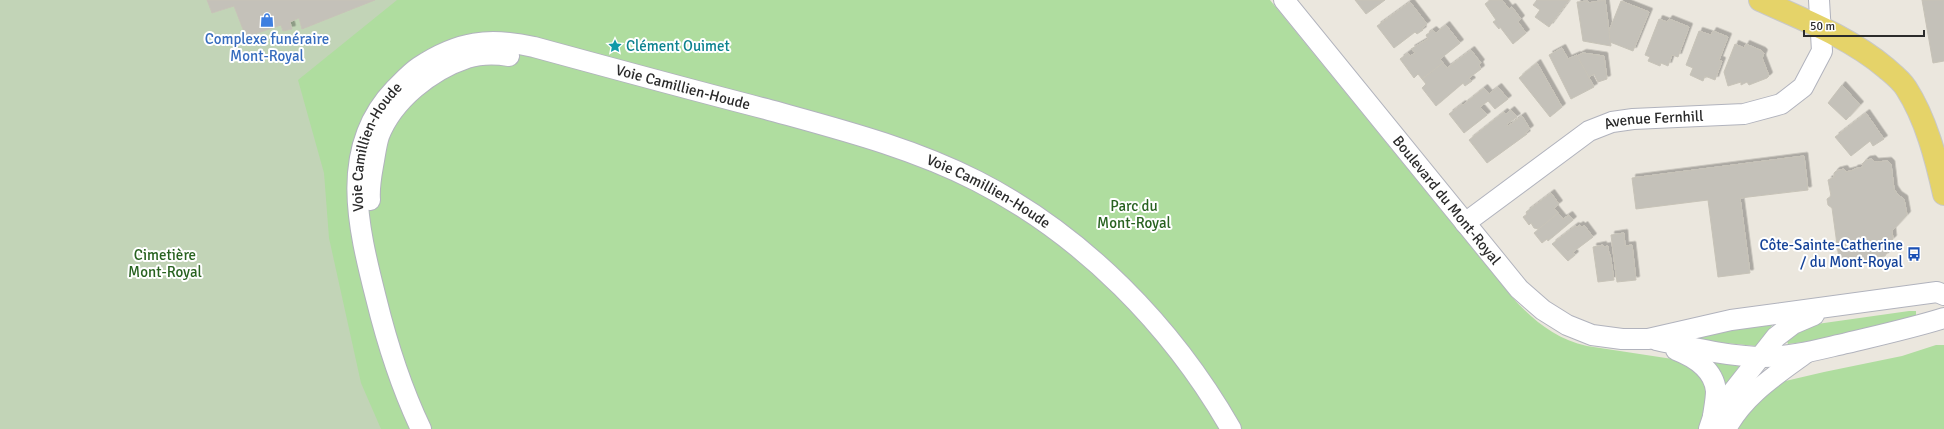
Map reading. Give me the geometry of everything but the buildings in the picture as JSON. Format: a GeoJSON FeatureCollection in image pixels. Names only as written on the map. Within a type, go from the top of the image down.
{"type":"FeatureCollection","features":[{"type":"Feature","properties":{"kind":"main road"},"geometry":{"type":"LineString","coordinates":[[1760,0],[1822,28],[1853,44],[1876,60],[1905,86],[1919,112],[1938,167],[1944,194]]}},
{"type":"Feature","properties":{"kind":"street","name":"Boulevard du Mont-Royal"},"geometry":{"type":"LineString","coordinates":[[1284,0],[1519,289],[1529,300],[1555,318],[1592,335],[1622,339],[1648,339],[1709,350],[1761,357],[1808,352],[1912,328],[1944,318]]}},
{"type":"Feature","properties":{"kind":"street","name":"Avenue Fernhill"},"geometry":{"type":"LineString","coordinates":[[1465,223],[1589,131],[1612,122],[1633,119],[1744,114],[1781,104],[1803,87],[1822,51],[1820,0]]}},
{"type":"Feature","properties":{"kind":"street","name":"Voie Camillien-Houde"},"geometry":{"type":"LineString","coordinates":[[421,429],[395,367],[369,272],[361,232],[357,199],[358,163],[364,139],[375,114],[388,96],[411,72],[444,52],[463,45],[494,41],[534,47],[846,131],[916,154],[978,182],[1017,204],[1045,224],[1121,286],[1180,351],[1209,392],[1231,429]]}},
{"type":"Feature","properties":{"kind":"street","name":"Voie Camillien-Houde"},"geometry":{"type":"LineString","coordinates":[[431,429],[407,365],[382,273],[371,212],[370,180],[379,136],[393,112],[405,98],[423,82],[444,68],[467,58],[488,55],[508,56],[544,63],[781,121],[897,156],[967,185],[999,202],[1046,233],[1113,290],[1152,330],[1180,365],[1200,393],[1221,429]]}},
{"type":"Feature","properties":{"kind":"street","name":"Boulevard du Mont-Royal"},"geometry":{"type":"LineString","coordinates":[[1648,339],[1731,320],[1937,292],[1944,295]]}},
{"type":"Feature","properties":{"kind":"street","name":"Boulevard du Mont-Royal"},"geometry":{"type":"LineString","coordinates":[[1761,357],[1784,329],[1832,307]]}},
{"type":"Feature","properties":{"kind":"street"},"geometry":{"type":"LineString","coordinates":[[1648,339],[1690,355],[1709,373],[1716,391],[1716,425]]}},
{"type":"Feature","properties":{"kind":"street"},"geometry":{"type":"LineString","coordinates":[[1716,425],[1737,410],[1756,391],[1808,352]]}},
{"type":"Feature","properties":{"kind":"street"},"geometry":{"type":"LineString","coordinates":[[1716,425],[1761,357]]}},
{"type":"Feature","properties":{"kind":"green space","name":"Parc du Mont-Royal"},"geometry":{"type":"Polygon","coordinates":[[[0,0],[1270,0],[1512,297],[1545,328],[1565,339],[1587,346],[1679,360],[1705,376],[1708,399],[1824,372],[1902,356],[1936,345],[1944,345],[1944,429],[22,429],[0,0]]]}},
{"type":"Feature","properties":{"kind":"green space","name":"Cimetière Mont-Royal"},"geometry":{"type":"Polygon","coordinates":[[[0,0],[397,0],[298,80],[324,173],[329,238],[361,383],[381,429],[0,429],[0,0]]]}},
{"type":"Feature","properties":{"kind":"green space"},"geometry":{"type":"Polygon","coordinates":[[[1916,311],[1916,318],[1812,341],[1788,344],[1786,339],[1810,325],[1916,311]]]}},
{"type":"Feature","properties":{"kind":"green space"},"geometry":{"type":"Polygon","coordinates":[[[1773,324],[1760,343],[1756,346],[1694,340],[1696,333],[1773,324]]]}},
{"type":"Feature","properties":{"kind":"green space"},"geometry":{"type":"Polygon","coordinates":[[[1715,361],[1740,365],[1725,387],[1713,364],[1715,361]]]}},
{"type":"Feature","properties":{"kind":"place","name":"Complexe funéraire Mont-Royal"},"geometry":{"type":"Point","coordinates":[267,20]}},
{"type":"Feature","properties":{"kind":"place","name":"Clément Ouimet"},"geometry":{"type":"Point","coordinates":[615,46]}},
{"type":"Feature","properties":{"kind":"place","name":"Côte-Sainte-Catherine / du Mont-Royal"},"geometry":{"type":"Point","coordinates":[1914,254]}}]}
